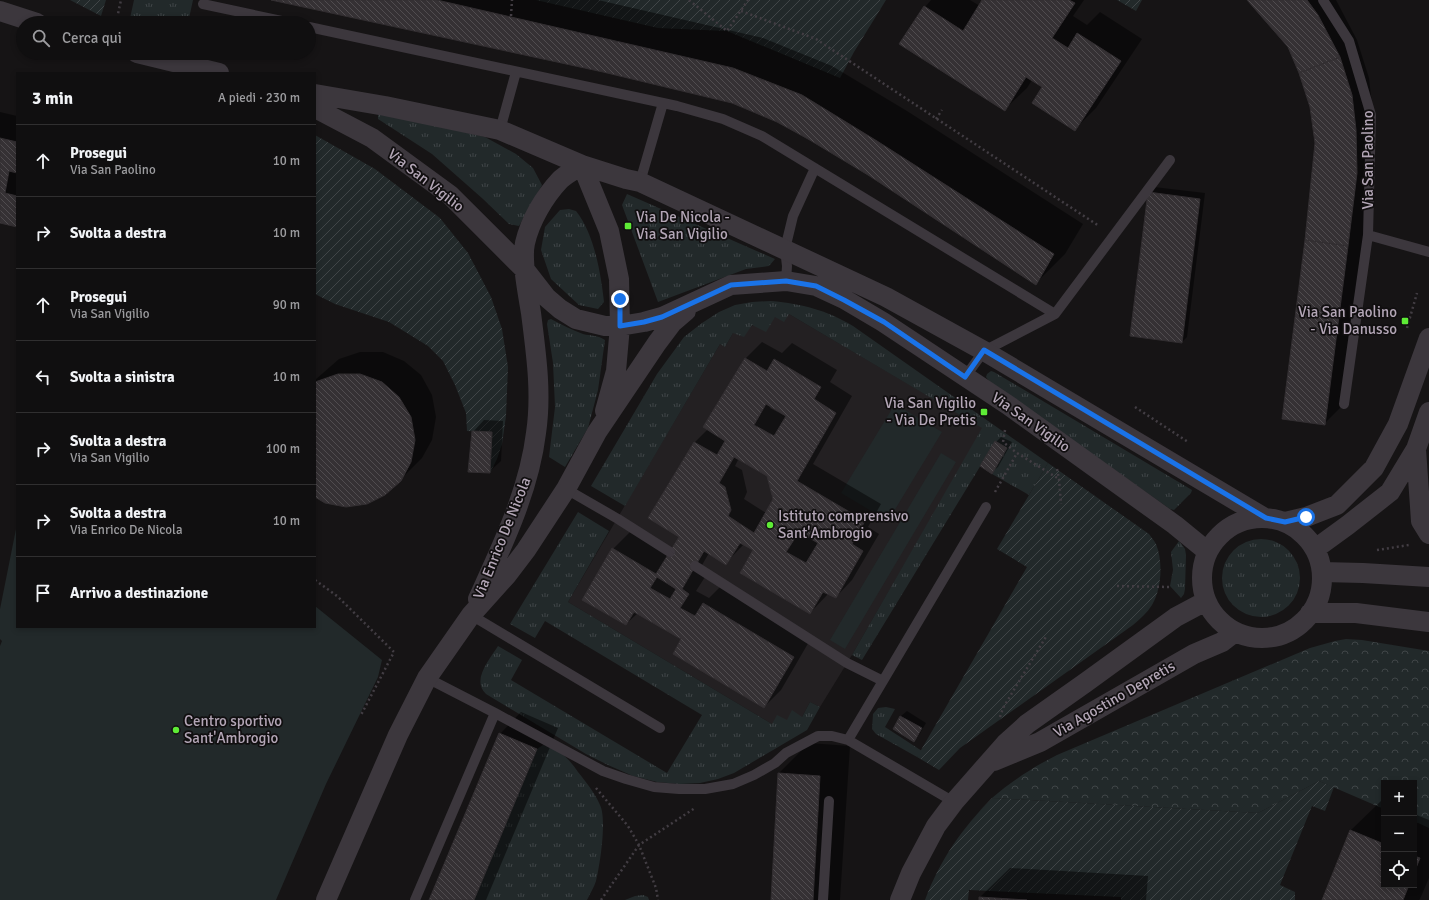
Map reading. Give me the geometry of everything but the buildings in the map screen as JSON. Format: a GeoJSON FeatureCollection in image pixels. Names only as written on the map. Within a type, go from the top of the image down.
{"type":"FeatureCollection","features":[{"type":"Feature","properties":{"kind":"street"},"geometry":{"type":"LineString","coordinates":[[0,11],[16,16]]}},
{"type":"Feature","properties":{"kind":"street"},"geometry":{"type":"LineString","coordinates":[[166,60],[215,72]]}},
{"type":"Feature","properties":{"kind":"street"},"geometry":{"type":"LineString","coordinates":[[316,94],[385,106],[500,130],[582,165],[640,182],[886,297],[984,350],[1266,518]]}},
{"type":"Feature","properties":{"kind":"street","name":"Via San Vigilio"},"geometry":{"type":"LineString","coordinates":[[316,109],[372,138],[450,195],[525,270]]}},
{"type":"Feature","properties":{"kind":"street","name":"Via Enrico De Nicola"},"geometry":{"type":"LineString","coordinates":[[471,615],[503,543],[519,501],[531,463],[536,434],[539,410],[537,359],[525,270],[525,244],[535,217],[551,191],[561,179],[582,165],[609,231],[620,279],[620,326],[616,371],[609,401],[597,432]]}},
{"type":"Feature","properties":{"kind":"street"},"geometry":{"type":"LineString","coordinates":[[525,270],[546,297],[560,309],[576,319],[605,326],[620,326]]}},
{"type":"Feature","properties":{"kind":"street","name":"Via San Vigilio"},"geometry":{"type":"LineString","coordinates":[[620,326],[662,317],[731,285],[786,281],[816,286],[884,322],[1017,412],[1176,525],[1208,552]]}},
{"type":"Feature","properties":{"kind":"street","name":"Via Enrico De Nicola"},"geometry":{"type":"LineString","coordinates":[[326,900],[398,735],[427,678],[471,615],[507,575],[526,550],[566,489],[597,432],[664,334],[681,315],[700,299]]}},
{"type":"Feature","properties":{"kind":"street"},"geometry":{"type":"LineString","coordinates":[[1285,522],[1306,517],[1337,504],[1374,468],[1398,424],[1429,338]]}},
{"type":"Feature","properties":{"kind":"street"},"geometry":{"type":"LineString","coordinates":[[1315,549],[1390,492],[1416,449],[1429,412]]}},
{"type":"Feature","properties":{"kind":"street"},"geometry":{"type":"LineString","coordinates":[[1416,449],[1421,539]]}},
{"type":"Feature","properties":{"kind":"street"},"geometry":{"type":"LineString","coordinates":[[1266,518],[1285,522],[1302,533],[1315,549],[1322,572],[1320,594],[1316,604],[1310,614],[1299,625],[1285,633],[1270,638],[1252,637],[1235,632],[1216,616],[1206,601],[1202,584],[1203,568],[1208,552],[1218,537],[1231,526],[1248,519],[1266,518]]}},
{"type":"Feature","properties":{"kind":"street"},"geometry":{"type":"LineString","coordinates":[[1322,572],[1363,573],[1429,578]]}},
{"type":"Feature","properties":{"kind":"street","name":"Via Agostino Depretis"},"geometry":{"type":"LineString","coordinates":[[900,900],[911,873],[936,826],[954,802],[1005,744],[1027,724],[1176,617],[1206,601]]}},
{"type":"Feature","properties":{"kind":"street"},"geometry":{"type":"LineString","coordinates":[[1310,614],[1356,613],[1429,622]]}},
{"type":"Feature","properties":{"kind":"street","name":"Via Agostino Depretis"},"geometry":{"type":"LineString","coordinates":[[990,762],[1040,742],[1194,654],[1222,642],[1235,632]]}},
{"type":"Feature","properties":{"kind":"lane","name":"Via San Paolino"},"geometry":{"type":"LineString","coordinates":[[1323,0],[1349,41],[1371,114],[1368,235],[1344,404]]}},
{"type":"Feature","properties":{"kind":"lane"},"geometry":{"type":"LineString","coordinates":[[203,4],[259,16]]}},
{"type":"Feature","properties":{"kind":"lane"},"geometry":{"type":"LineString","coordinates":[[316,29],[677,106],[723,119],[762,136],[1055,314]]}},
{"type":"Feature","properties":{"kind":"lane"},"geometry":{"type":"LineString","coordinates":[[500,130],[516,72]]}},
{"type":"Feature","properties":{"kind":"lane"},"geometry":{"type":"LineString","coordinates":[[640,182],[663,103]]}},
{"type":"Feature","properties":{"kind":"lane"},"geometry":{"type":"LineString","coordinates":[[965,377],[984,350],[1055,314],[1170,160]]}},
{"type":"Feature","properties":{"kind":"lane"},"geometry":{"type":"LineString","coordinates":[[786,281],[787,266],[785,249],[793,216],[816,168]]}},
{"type":"Feature","properties":{"kind":"lane"},"geometry":{"type":"LineString","coordinates":[[1368,235],[1429,252]]}},
{"type":"Feature","properties":{"kind":"lane"},"geometry":{"type":"LineString","coordinates":[[566,489],[618,519],[670,552]]}},
{"type":"Feature","properties":{"kind":"lane"},"geometry":{"type":"LineString","coordinates":[[848,740],[986,507]]}},
{"type":"Feature","properties":{"kind":"lane"},"geometry":{"type":"LineString","coordinates":[[695,566],[847,662],[883,681]]}},
{"type":"Feature","properties":{"kind":"lane"},"geometry":{"type":"LineString","coordinates":[[471,615],[660,728]]}},
{"type":"Feature","properties":{"kind":"lane"},"geometry":{"type":"LineString","coordinates":[[427,678],[495,712],[603,771],[654,787],[679,789],[705,788],[733,784],[776,763],[786,753],[818,736],[832,736],[848,740],[954,802]]}},
{"type":"Feature","properties":{"kind":"lane"},"geometry":{"type":"LineString","coordinates":[[416,900],[495,712]]}},
{"type":"Feature","properties":{"kind":"lane"},"geometry":{"type":"LineString","coordinates":[[823,900],[829,801]]}},
{"type":"Feature","properties":{"kind":"path"},"geometry":{"type":"LineString","coordinates":[[118,16],[121,0]]}},
{"type":"Feature","properties":{"kind":"path"},"geometry":{"type":"LineString","coordinates":[[511,16],[512,0]]}},
{"type":"Feature","properties":{"kind":"path"},"geometry":{"type":"LineString","coordinates":[[689,0],[727,31],[748,0]]}},
{"type":"Feature","properties":{"kind":"path"},"geometry":{"type":"LineString","coordinates":[[741,11],[816,39],[1113,236]]}},
{"type":"Feature","properties":{"kind":"path"},"geometry":{"type":"LineString","coordinates":[[936,119],[942,110]]}},
{"type":"Feature","properties":{"kind":"path"},"geometry":{"type":"LineString","coordinates":[[1406,331],[1417,293]]}},
{"type":"Feature","properties":{"kind":"path"},"geometry":{"type":"LineString","coordinates":[[1135,407],[1188,442]]}},
{"type":"Feature","properties":{"kind":"path"},"geometry":{"type":"LineString","coordinates":[[1005,429],[1003,442],[1017,453],[1060,479]]}},
{"type":"Feature","properties":{"kind":"path"},"geometry":{"type":"LineString","coordinates":[[986,507],[1017,453]]}},
{"type":"Feature","properties":{"kind":"path"},"geometry":{"type":"LineString","coordinates":[[1058,465],[1057,473],[1060,479],[1061,504]]}},
{"type":"Feature","properties":{"kind":"path"},"geometry":{"type":"LineString","coordinates":[[1376,550],[1421,539]]}},
{"type":"Feature","properties":{"kind":"path"},"geometry":{"type":"LineString","coordinates":[[316,581],[337,596],[394,652],[361,715]]}},
{"type":"Feature","properties":{"kind":"path"},"geometry":{"type":"LineString","coordinates":[[1117,586],[1169,588]]}},
{"type":"Feature","properties":{"kind":"path"},"geometry":{"type":"LineString","coordinates":[[999,724],[1003,708],[1047,635]]}},
{"type":"Feature","properties":{"kind":"path"},"geometry":{"type":"LineString","coordinates":[[593,785],[628,826],[639,845],[656,888],[658,900]]}},
{"type":"Feature","properties":{"kind":"path"},"geometry":{"type":"LineString","coordinates":[[601,900],[639,845],[696,807]]}},
{"type":"Feature","properties":{"kind":"shaded area","name":"Istituto comprensivo Sant'Ambrogio"},"geometry":{"type":"Polygon","coordinates":[[[789,314],[983,428],[852,655],[820,707],[810,702],[802,717],[772,724],[568,602],[720,344],[725,347],[733,333],[775,317],[789,314]]]}},
{"type":"Feature","properties":{"kind":"green space"},"geometry":{"type":"Polygon","coordinates":[[[70,0],[106,0],[101,16],[70,0]]]}},
{"type":"Feature","properties":{"kind":"green space"},"geometry":{"type":"Polygon","coordinates":[[[134,0],[193,0],[190,16],[131,16],[134,0]]]}},
{"type":"Feature","properties":{"kind":"green space"},"geometry":{"type":"Polygon","coordinates":[[[536,0],[886,0],[840,78],[727,31],[658,28],[536,0]]]}},
{"type":"Feature","properties":{"kind":"green space"},"geometry":{"type":"Polygon","coordinates":[[[1117,0],[1142,0],[1136,11],[1117,0]]]}},
{"type":"Feature","properties":{"kind":"green space"},"geometry":{"type":"Polygon","coordinates":[[[378,114],[427,123],[485,137],[516,154],[533,168],[542,185],[519,226],[509,224],[432,154],[378,119],[378,114]]]}},
{"type":"Feature","properties":{"kind":"green space"},"geometry":{"type":"Polygon","coordinates":[[[316,136],[375,169],[440,218],[468,253],[491,297],[502,329],[508,367],[506,416],[502,444],[490,473],[492,432],[467,431],[466,413],[455,385],[443,361],[428,346],[389,322],[335,304],[316,294],[316,136]]]}},
{"type":"Feature","properties":{"kind":"green space"},"geometry":{"type":"Polygon","coordinates":[[[627,194],[775,259],[769,266],[746,269],[658,302],[622,205],[627,194]]]}},
{"type":"Feature","properties":{"kind":"green space"},"geometry":{"type":"Polygon","coordinates":[[[569,209],[576,211],[582,220],[588,231],[596,254],[604,302],[598,309],[579,305],[551,279],[541,250],[545,227],[560,210],[569,209]]]}},
{"type":"Feature","properties":{"kind":"green space"},"geometry":{"type":"Polygon","coordinates":[[[771,301],[804,306],[843,320],[1048,463],[1029,495],[992,474],[1007,448],[995,442],[862,660],[852,655],[982,428],[789,314],[784,322],[775,317],[766,332],[752,325],[744,337],[733,333],[725,347],[720,344],[625,506],[591,486],[657,374],[684,337],[719,312],[735,305],[771,301]]]}},
{"type":"Feature","properties":{"kind":"green space"},"geometry":{"type":"Polygon","coordinates":[[[551,319],[583,334],[597,336],[605,340],[598,390],[588,428],[565,467],[549,457],[555,407],[553,363],[547,324],[548,320],[551,319]]]}},
{"type":"Feature","properties":{"kind":"green space"},"geometry":{"type":"Polygon","coordinates":[[[991,371],[1192,490],[1191,493],[1174,510],[1170,509],[989,381],[986,377],[991,371]]]}},
{"type":"Feature","properties":{"kind":"green space"},"geometry":{"type":"Polygon","coordinates":[[[895,404],[942,432],[888,521],[841,493],[895,404]]]}},
{"type":"Feature","properties":{"kind":"green space"},"geometry":{"type":"Polygon","coordinates":[[[941,453],[956,462],[845,649],[830,640],[941,453]]]}},
{"type":"Feature","properties":{"kind":"green space"},"geometry":{"type":"Polygon","coordinates":[[[1048,463],[1149,534],[1156,544],[1160,558],[1160,583],[1158,591],[1148,611],[1133,625],[960,748],[939,770],[917,757],[1027,567],[997,549],[1048,463]]]}},
{"type":"Feature","properties":{"kind":"green space"},"geometry":{"type":"Polygon","coordinates":[[[578,512],[609,531],[568,602],[772,724],[777,715],[787,720],[792,710],[802,717],[810,702],[820,707],[807,730],[734,773],[718,779],[700,783],[679,784],[657,782],[633,776],[586,754],[486,694],[480,682],[481,676],[483,670],[498,646],[522,660],[511,680],[667,773],[702,715],[545,621],[535,638],[510,624],[578,512]]]}},
{"type":"Feature","properties":{"kind":"green space","name":"Centro sportivo Sant'Ambrogio"},"geometry":{"type":"Polygon","coordinates":[[[16,529],[16,628],[316,628],[316,607],[382,660],[378,677],[326,784],[276,900],[0,900],[0,646],[2,641],[0,639],[0,609],[16,529]]]}},
{"type":"Feature","properties":{"kind":"green space"},"geometry":{"type":"Polygon","coordinates":[[[1261,539],[1276,542],[1289,550],[1297,563],[1300,578],[1297,593],[1289,606],[1276,614],[1261,617],[1246,614],[1233,606],[1225,593],[1222,578],[1225,563],[1233,550],[1246,542],[1261,539]]]}},
{"type":"Feature","properties":{"kind":"green space"},"geometry":{"type":"Polygon","coordinates":[[[1179,541],[1185,549],[1186,555],[1185,589],[1181,598],[1170,586],[1173,570],[1171,552],[1179,541]]]}},
{"type":"Feature","properties":{"kind":"green space"},"geometry":{"type":"Polygon","coordinates":[[[1346,639],[1362,640],[1429,651],[1429,828],[1417,822],[1417,780],[1381,780],[1381,808],[1319,781],[1258,813],[992,798],[1023,775],[1057,755],[1310,648],[1346,639]]]}},
{"type":"Feature","properties":{"kind":"green space"},"geometry":{"type":"Polygon","coordinates":[[[886,707],[895,709],[885,727],[922,751],[917,757],[876,734],[872,729],[873,714],[878,708],[886,707]]]}},
{"type":"Feature","properties":{"kind":"green space"},"geometry":{"type":"Polygon","coordinates":[[[543,745],[559,751],[575,767],[596,796],[600,805],[603,831],[598,874],[594,886],[587,900],[474,900],[537,749],[543,745]]]}},
{"type":"Feature","properties":{"kind":"green space"},"geometry":{"type":"Polygon","coordinates":[[[1319,781],[1334,787],[1325,811],[1312,806],[1280,885],[1295,892],[1295,900],[1121,900],[1121,897],[969,890],[968,900],[925,900],[938,871],[953,845],[961,833],[992,798],[1258,813],[1319,781]]]}},
{"type":"Feature","properties":{"kind":"green space"},"geometry":{"type":"Polygon","coordinates":[[[643,895],[648,897],[649,900],[625,900],[635,896],[643,895]]]}},
{"type":"Feature","properties":{"kind":"place","name":"Via De Nicola - Via San Vigilio"},"geometry":{"type":"Point","coordinates":[628,226]}},
{"type":"Feature","properties":{"kind":"place","name":"Via San Paolino - Via Danusso"},"geometry":{"type":"Point","coordinates":[1405,321]}},
{"type":"Feature","properties":{"kind":"place","name":"Via San Vigilio - Via De Pretis"},"geometry":{"type":"Point","coordinates":[984,412]}},
{"type":"Feature","properties":{"kind":"place","name":"Istituto comprensivo Sant'Ambrogio"},"geometry":{"type":"Point","coordinates":[770,525]}},
{"type":"Feature","properties":{"kind":"place","name":"Centro sportivo Sant'Ambrogio"},"geometry":{"type":"Point","coordinates":[176,730]}},
{"type":"Feature","properties":{"kind":"route"},"geometry":{"type":"LineString","coordinates":[[620,299],[620,326],[662,317],[731,285],[786,281],[816,286],[884,322],[965,377],[984,350],[1266,518],[1285,522],[1306,517]]}}]}
